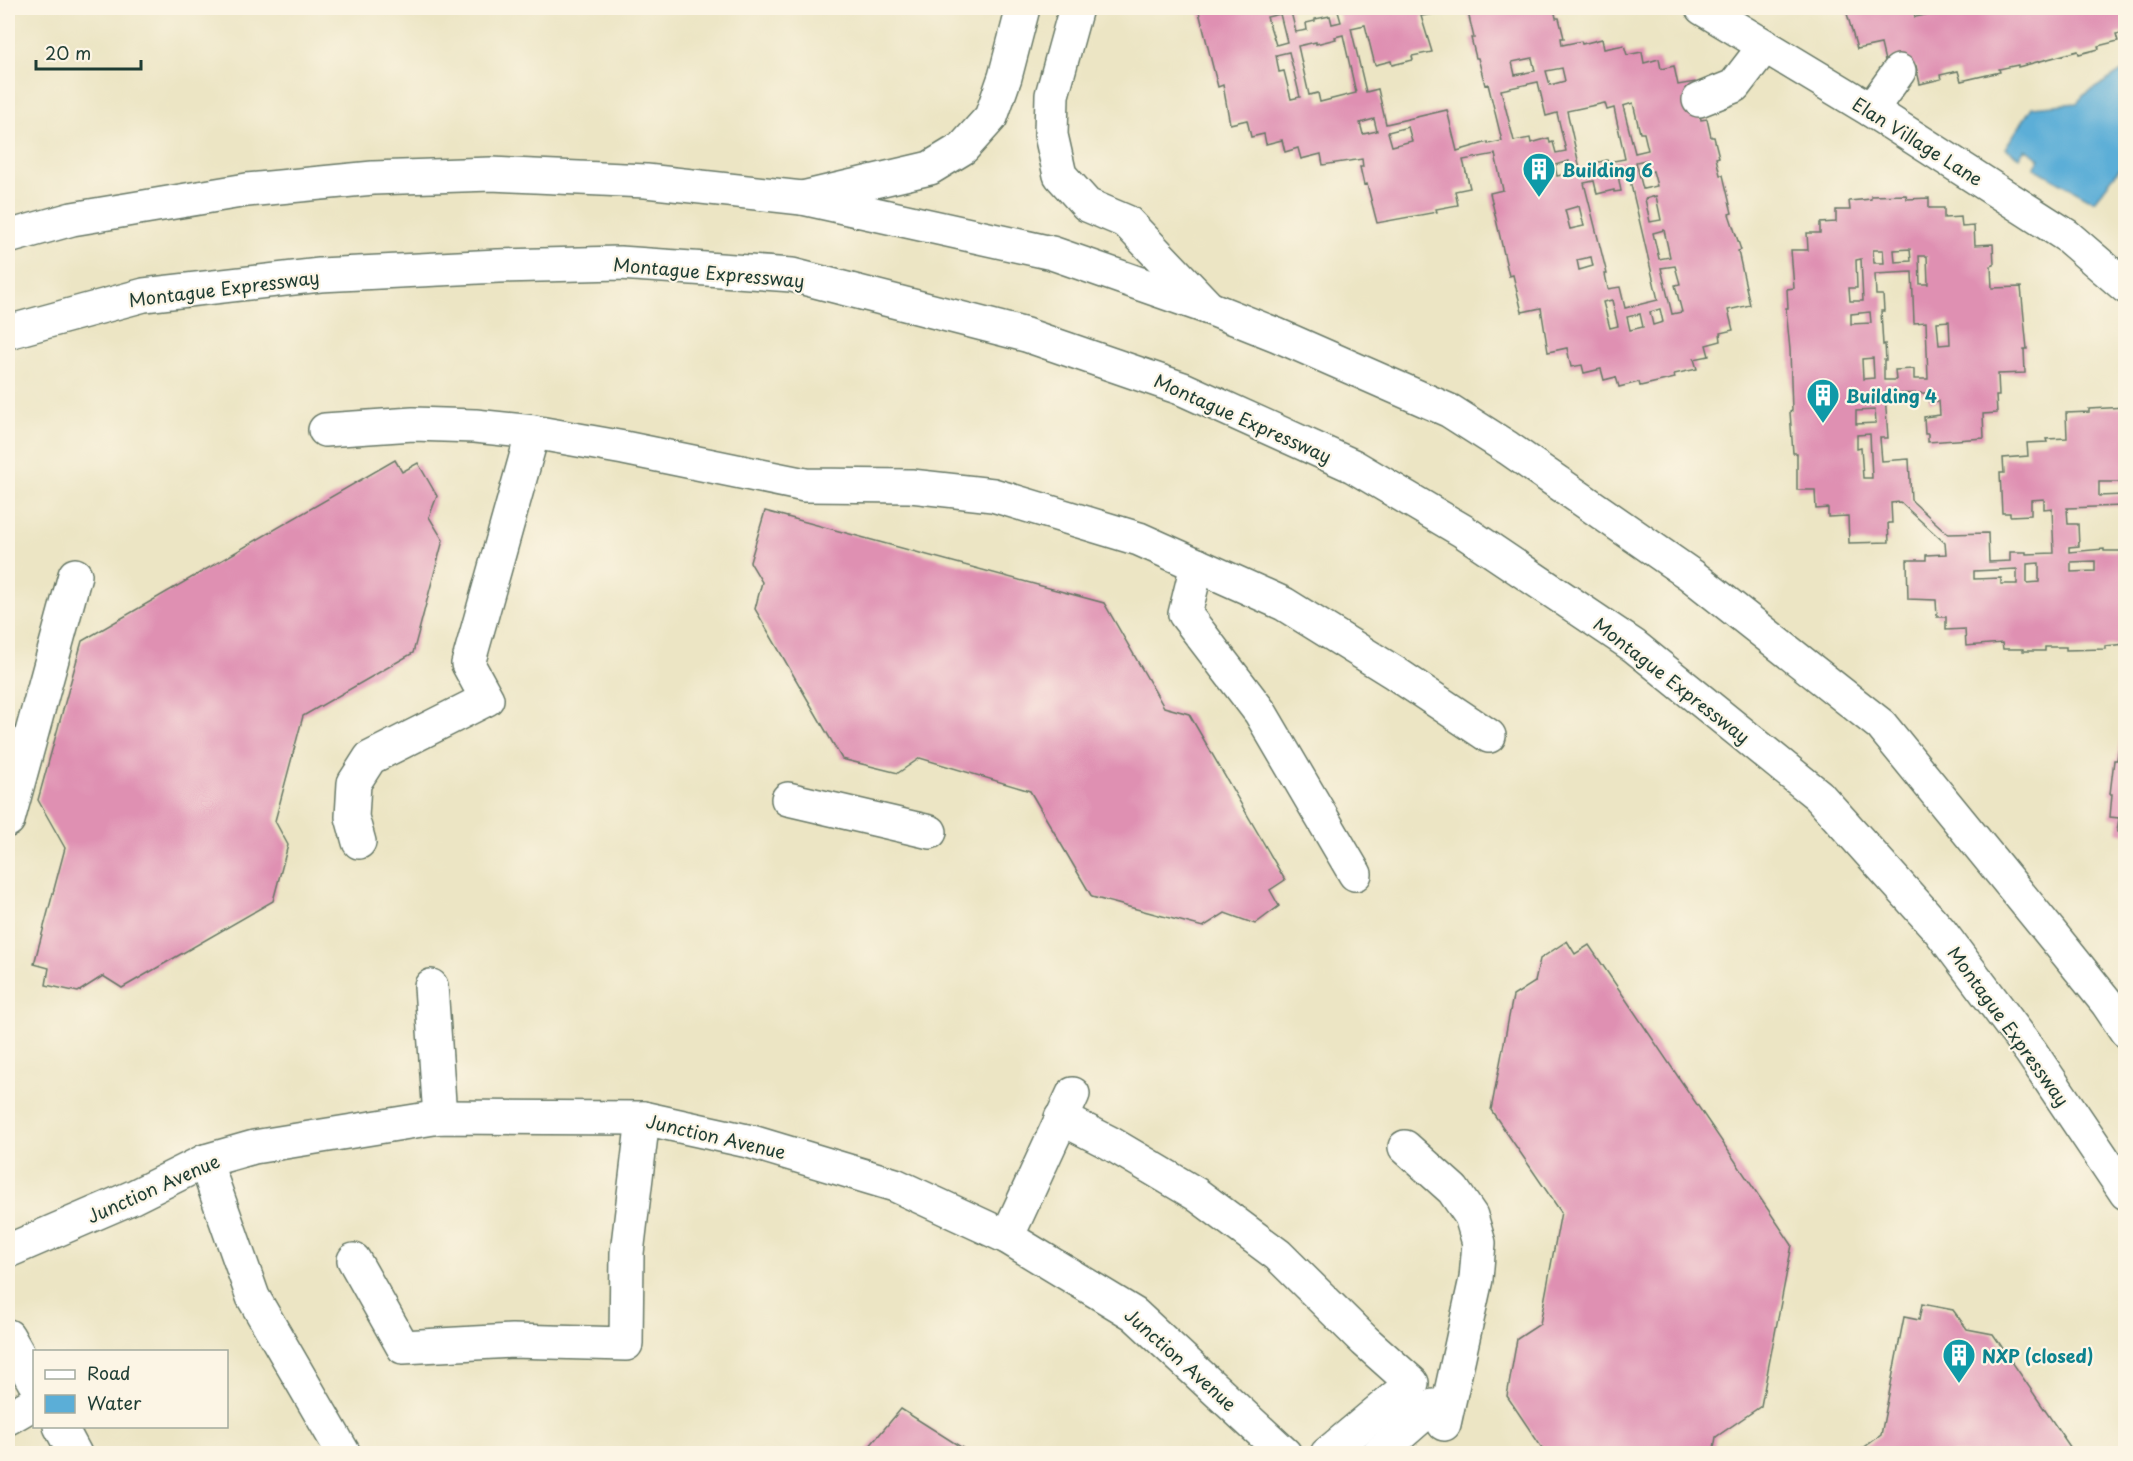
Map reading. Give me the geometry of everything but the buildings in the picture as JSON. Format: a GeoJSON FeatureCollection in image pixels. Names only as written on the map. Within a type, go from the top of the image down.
{"type":"FeatureCollection","features":[{"type":"Feature","properties":{"kind":"main road"},"geometry":{"type":"LineString","coordinates":[[802,198],[930,168],[963,148],[991,117],[1005,77],[1023,8]]}},
{"type":"Feature","properties":{"kind":"main road"},"geometry":{"type":"LineString","coordinates":[[1076,8],[1052,94],[1051,135],[1060,175],[1087,205],[1127,222],[1209,308]]}},
{"type":"Feature","properties":{"kind":"main road","name":"Elan Village Lane"},"geometry":{"type":"LineString","coordinates":[[1702,8],[1871,110],[2067,236],[2126,287]]}},
{"type":"Feature","properties":{"kind":"main road"},"geometry":{"type":"LineString","coordinates":[[1700,100],[1734,86],[1764,46]]}},
{"type":"Feature","properties":{"kind":"main road"},"geometry":{"type":"LineString","coordinates":[[1871,110],[1899,70]]}},
{"type":"Feature","properties":{"kind":"main road"},"geometry":{"type":"LineString","coordinates":[[8,237],[72,219],[248,190],[373,178],[491,174],[645,181],[802,198],[1052,253],[1209,308],[1277,335],[1450,411],[1508,448],[1700,582],[1881,725],[2054,937],[2126,1030]]}},
{"type":"Feature","properties":{"kind":"main road","name":"Montague Expressway"},"geometry":{"type":"LineString","coordinates":[[8,332],[144,295],[320,275],[498,266],[620,263],[792,276],[1026,335],[1183,388],[1353,466],[1463,531],[1634,646],[1818,795],[1940,931],[2031,1052],[2126,1193]]}},
{"type":"Feature","properties":{"kind":"main road"},"geometry":{"type":"LineString","coordinates":[[325,429],[413,424],[476,426],[533,432],[624,448],[805,484],[911,486],[993,495],[1139,539],[1284,604],[1395,673],[1489,736]]}},
{"type":"Feature","properties":{"kind":"main road"},"geometry":{"type":"LineString","coordinates":[[359,842],[352,817],[354,783],[370,758],[487,699],[468,664],[533,432]]}},
{"type":"Feature","properties":{"kind":"main road"},"geometry":{"type":"LineString","coordinates":[[1197,565],[1185,614],[1260,712],[1355,874]]}},
{"type":"Feature","properties":{"kind":"main road"},"geometry":{"type":"LineString","coordinates":[[8,820],[75,575]]}},
{"type":"Feature","properties":{"kind":"main road"},"geometry":{"type":"LineString","coordinates":[[788,799],[930,832]]}},
{"type":"Feature","properties":{"kind":"main road"},"geometry":{"type":"LineString","coordinates":[[431,986],[440,1117]]}},
{"type":"Feature","properties":{"kind":"main road"},"geometry":{"type":"LineString","coordinates":[[1007,1237],[1067,1106],[1110,1143],[1196,1194],[1278,1255],[1430,1404]]}},
{"type":"Feature","properties":{"kind":"main road","name":"Junction Avenue"},"geometry":{"type":"LineString","coordinates":[[8,1251],[134,1197],[205,1161],[254,1148],[440,1117],[643,1118],[752,1142],[895,1185],[1007,1237],[1134,1314],[1285,1454]]}},
{"type":"Feature","properties":{"kind":"main road"},"geometry":{"type":"LineString","coordinates":[[354,1260],[403,1347],[512,1341],[626,1344],[627,1253],[643,1118]]}},
{"type":"Feature","properties":{"kind":"main road"},"geometry":{"type":"LineString","coordinates":[[1378,1454],[1430,1404],[1476,1279],[1479,1244],[1472,1216],[1453,1190],[1405,1147]]}},
{"type":"Feature","properties":{"kind":"main road"},"geometry":{"type":"LineString","coordinates":[[205,1161],[253,1297],[344,1454]]}},
{"type":"Feature","properties":{"kind":"main road"},"geometry":{"type":"LineString","coordinates":[[8,1336],[33,1380]]}},
{"type":"Feature","properties":{"kind":"main road"},"geometry":{"type":"LineString","coordinates":[[8,1418],[33,1403]]}},
{"type":"Feature","properties":{"kind":"main road"},"geometry":{"type":"LineString","coordinates":[[1327,1454],[1430,1404]]}},
{"type":"Feature","properties":{"kind":"main road"},"geometry":{"type":"LineString","coordinates":[[61,1428],[75,1454]]}},
{"type":"Feature","properties":{"kind":"water"},"geometry":{"type":"Polygon","coordinates":[[[2125,69],[2125,162],[2094,201],[2034,168],[2040,159],[2025,149],[2019,157],[2005,148],[2032,107],[2077,103],[2084,95],[2125,69]]]}},
{"type":"Feature","properties":{"kind":"place","name":"Building 6"},"geometry":{"type":"Point","coordinates":[1539,198]}},
{"type":"Feature","properties":{"kind":"place","name":"Building 4"},"geometry":{"type":"Point","coordinates":[1823,424]}},
{"type":"Feature","properties":{"kind":"place","name":"NXP (closed)"},"geometry":{"type":"Point","coordinates":[1959,1384]}}]}
